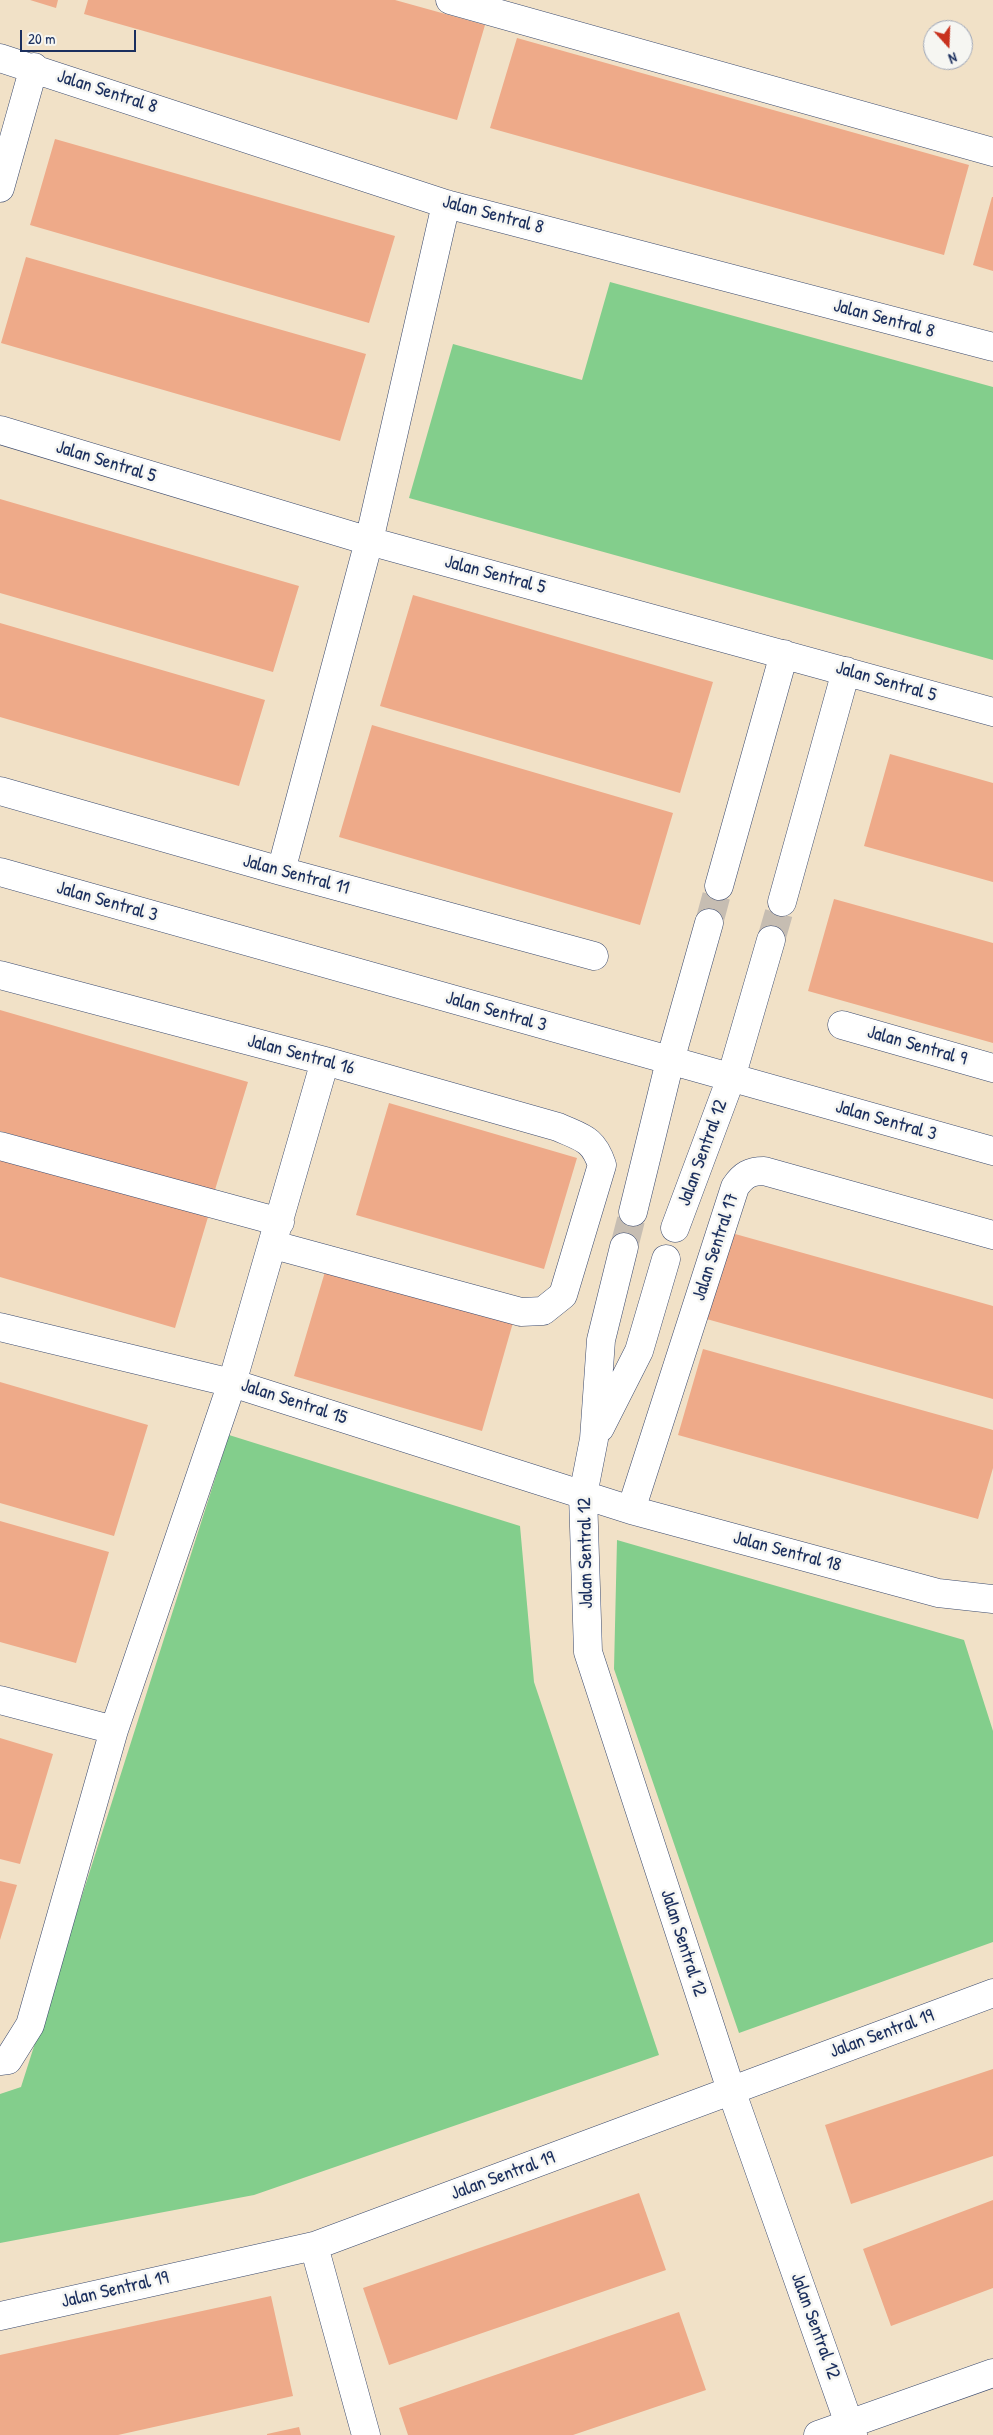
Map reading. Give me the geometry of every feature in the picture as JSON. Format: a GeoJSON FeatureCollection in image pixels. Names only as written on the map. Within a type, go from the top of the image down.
{"type":"FeatureCollection","features":[{"type":"Feature","properties":{"kind":"street"},"geometry":{"type":"LineString","coordinates":[[450,0],[993,152]]}},
{"type":"Feature","properties":{"kind":"street","name":"Jalan Sentral 8"},"geometry":{"type":"LineString","coordinates":[[0,58],[446,204],[993,347]]}},
{"type":"Feature","properties":{"kind":"street"},"geometry":{"type":"LineString","coordinates":[[0,188],[34,68]]}},
{"type":"Feature","properties":{"kind":"street"},"geometry":{"type":"LineString","coordinates":[[281,871],[369,541],[446,204]]}},
{"type":"Feature","properties":{"kind":"street","name":"Jalan Sentral 5"},"geometry":{"type":"LineString","coordinates":[[0,430],[369,541],[993,712]]}},
{"type":"Feature","properties":{"kind":"street"},"geometry":{"type":"LineString","coordinates":[[719,886],[784,654]]}},
{"type":"Feature","properties":{"kind":"street"},"geometry":{"type":"LineString","coordinates":[[782,902],[846,672]]}},
{"type":"Feature","properties":{"kind":"street","name":"Jalan Sentral 11"},"geometry":{"type":"LineString","coordinates":[[0,791],[281,871],[594,956]]}},
{"type":"Feature","properties":{"kind":"street","name":"Jalan Sentral 3"},"geometry":{"type":"LineString","coordinates":[[0,872],[993,1151]]}},
{"type":"Feature","properties":{"kind":"street"},"geometry":{"type":"LineString","coordinates":[[633,1212],[670,1061],[709,923]]}},
{"type":"Feature","properties":{"kind":"street","name":"Jalan Sentral 12"},"geometry":{"type":"LineString","coordinates":[[675,1228],[731,1078],[771,940]]}},
{"type":"Feature","properties":{"kind":"street","name":"Jalan Sentral 16"},"geometry":{"type":"LineString","coordinates":[[0,975],[558,1127],[584,1138],[597,1149],[602,1165],[563,1295],[543,1311],[522,1312],[277,1234]]}},
{"type":"Feature","properties":{"kind":"street","name":"Jalan Sentral 9"},"geometry":{"type":"LineString","coordinates":[[842,1025],[993,1068]]}},
{"type":"Feature","properties":{"kind":"street"},"geometry":{"type":"LineString","coordinates":[[0,2061],[8,2060],[30,2025],[114,1730],[232,1383],[277,1234],[325,1062]]}},
{"type":"Feature","properties":{"kind":"street"},"geometry":{"type":"LineString","coordinates":[[0,1146],[277,1234]]}},
{"type":"Feature","properties":{"kind":"street","name":"Jalan Sentral 17"},"geometry":{"type":"LineString","coordinates":[[632,1510],[735,1187],[741,1177],[752,1171],[764,1171],[993,1235]]}},
{"type":"Feature","properties":{"kind":"street","name":"Jalan Sentral 12"},"geometry":{"type":"LineString","coordinates":[[624,1247],[601,1340],[594,1439],[583,1494],[588,1652],[731,2090],[851,2429]]}},
{"type":"Feature","properties":{"kind":"street","name":"Jalan Sentral 12"},"geometry":{"type":"LineString","coordinates":[[594,1439],[639,1351],[666,1259]]}},
{"type":"Feature","properties":{"kind":"street","name":"Jalan Sentral 15"},"geometry":{"type":"LineString","coordinates":[[0,1327],[232,1383],[583,1494]]}},
{"type":"Feature","properties":{"kind":"street","name":"Jalan Sentral 18"},"geometry":{"type":"LineString","coordinates":[[583,1494],[632,1510],[938,1593],[993,1599]]}},
{"type":"Feature","properties":{"kind":"street"},"geometry":{"type":"LineString","coordinates":[[0,1700],[114,1730]]}},
{"type":"Feature","properties":{"kind":"street","name":"Jalan Sentral 19"},"geometry":{"type":"LineString","coordinates":[[0,2316],[314,2246],[993,1993]]}},
{"type":"Feature","properties":{"kind":"street"},"geometry":{"type":"LineString","coordinates":[[314,2246],[366,2435]]}},
{"type":"Feature","properties":{"kind":"street"},"geometry":{"type":"LineString","coordinates":[[818,2435],[851,2429],[993,2373]]}},
{"type":"Feature","properties":{"kind":"green space"},"geometry":{"type":"Polygon","coordinates":[[[610,282],[993,387],[993,660],[409,498],[453,344],[582,380],[610,282]]]}},
{"type":"Feature","properties":{"kind":"green space"},"geometry":{"type":"Polygon","coordinates":[[[229,1435],[520,1526],[534,1682],[659,2055],[254,2195],[0,2243],[0,2094],[21,2087],[229,1435]]]}},
{"type":"Feature","properties":{"kind":"green space"},"geometry":{"type":"Polygon","coordinates":[[[617,1540],[964,1640],[993,1731],[993,1942],[739,2033],[614,1669],[617,1540]]]}},
{"type":"Feature","properties":{"kind":"building"},"geometry":{"type":"Polygon","coordinates":[[[30,0],[58,0],[56,8],[30,0]]]}},
{"type":"Feature","properties":{"kind":"building"},"geometry":{"type":"Polygon","coordinates":[[[88,0],[395,0],[485,25],[457,120],[84,14],[88,0]]]}},
{"type":"Feature","properties":{"kind":"building"},"geometry":{"type":"Polygon","coordinates":[[[517,38],[969,165],[944,255],[490,128],[517,38]]]}},
{"type":"Feature","properties":{"kind":"building"},"geometry":{"type":"Polygon","coordinates":[[[55,139],[395,236],[369,323],[30,225],[55,139]]]}},
{"type":"Feature","properties":{"kind":"building"},"geometry":{"type":"Polygon","coordinates":[[[993,197],[993,271],[973,265],[993,197]]]}},
{"type":"Feature","properties":{"kind":"building"},"geometry":{"type":"Polygon","coordinates":[[[26,257],[366,354],[340,441],[1,343],[26,257]]]}},
{"type":"Feature","properties":{"kind":"building"},"geometry":{"type":"Polygon","coordinates":[[[0,499],[299,586],[273,672],[0,593],[0,499]]]}},
{"type":"Feature","properties":{"kind":"building"},"geometry":{"type":"Polygon","coordinates":[[[413,595],[713,682],[680,793],[380,706],[413,595]]]}},
{"type":"Feature","properties":{"kind":"building"},"geometry":{"type":"Polygon","coordinates":[[[0,623],[265,700],[239,786],[0,717],[0,623]]]}},
{"type":"Feature","properties":{"kind":"building"},"geometry":{"type":"Polygon","coordinates":[[[372,725],[673,813],[640,925],[339,837],[372,725]]]}},
{"type":"Feature","properties":{"kind":"building"},"geometry":{"type":"Polygon","coordinates":[[[890,754],[993,783],[993,882],[864,846],[890,754]]]}},
{"type":"Feature","properties":{"kind":"building"},"geometry":{"type":"Polygon","coordinates":[[[834,899],[993,943],[993,1043],[808,991],[834,899]]]}},
{"type":"Feature","properties":{"kind":"building"},"geometry":{"type":"Polygon","coordinates":[[[0,1010],[248,1082],[214,1193],[0,1131],[0,1010]]]}},
{"type":"Feature","properties":{"kind":"building"},"geometry":{"type":"Polygon","coordinates":[[[389,1103],[577,1158],[544,1269],[356,1215],[389,1103]]]}},
{"type":"Feature","properties":{"kind":"building"},"geometry":{"type":"Polygon","coordinates":[[[0,1156],[208,1217],[175,1328],[0,1277],[0,1156]]]}},
{"type":"Feature","properties":{"kind":"building"},"geometry":{"type":"Polygon","coordinates":[[[728,1232],[993,1306],[993,1399],[703,1318],[728,1232]]]}},
{"type":"Feature","properties":{"kind":"building"},"geometry":{"type":"Polygon","coordinates":[[[327,1265],[514,1319],[482,1431],[294,1376],[327,1265]]]}},
{"type":"Feature","properties":{"kind":"building"},"geometry":{"type":"Polygon","coordinates":[[[703,1349],[993,1430],[993,1468],[978,1519],[678,1435],[703,1349]]]}},
{"type":"Feature","properties":{"kind":"building"},"geometry":{"type":"Polygon","coordinates":[[[0,1382],[148,1425],[114,1536],[0,1503],[0,1382]]]}},
{"type":"Feature","properties":{"kind":"building"},"geometry":{"type":"Polygon","coordinates":[[[0,1521],[109,1552],[76,1663],[0,1642],[0,1521]]]}},
{"type":"Feature","properties":{"kind":"building"},"geometry":{"type":"Polygon","coordinates":[[[0,1738],[53,1754],[20,1864],[0,1859],[0,1738]]]}},
{"type":"Feature","properties":{"kind":"building"},"geometry":{"type":"Polygon","coordinates":[[[0,1881],[17,1885],[0,1940],[0,1881]]]}},
{"type":"Feature","properties":{"kind":"building"},"geometry":{"type":"Polygon","coordinates":[[[993,2069],[993,2156],[851,2204],[825,2125],[993,2069]]]}},
{"type":"Feature","properties":{"kind":"building"},"geometry":{"type":"Polygon","coordinates":[[[639,2193],[666,2270],[389,2365],[363,2288],[639,2193]]]}},
{"type":"Feature","properties":{"kind":"building"},"geometry":{"type":"Polygon","coordinates":[[[993,2200],[993,2288],[891,2326],[863,2249],[993,2200]]]}},
{"type":"Feature","properties":{"kind":"building"},"geometry":{"type":"Polygon","coordinates":[[[271,2296],[293,2396],[118,2435],[0,2435],[0,2355],[271,2296]]]}},
{"type":"Feature","properties":{"kind":"building"},"geometry":{"type":"Polygon","coordinates":[[[679,2312],[706,2390],[573,2435],[408,2435],[399,2408],[679,2312]]]}},
{"type":"Feature","properties":{"kind":"building"},"geometry":{"type":"Polygon","coordinates":[[[299,2427],[301,2435],[267,2435],[267,2434],[299,2427]]]}},
{"type":"Feature","properties":{"kind":"tunnel"},"geometry":{"type":"LineString","coordinates":[[709,923],[719,886]]}},
{"type":"Feature","properties":{"kind":"tunnel"},"geometry":{"type":"LineString","coordinates":[[771,940],[782,902]]}},
{"type":"Feature","properties":{"kind":"tunnel"},"geometry":{"type":"LineString","coordinates":[[624,1247],[633,1212]]}}]}
